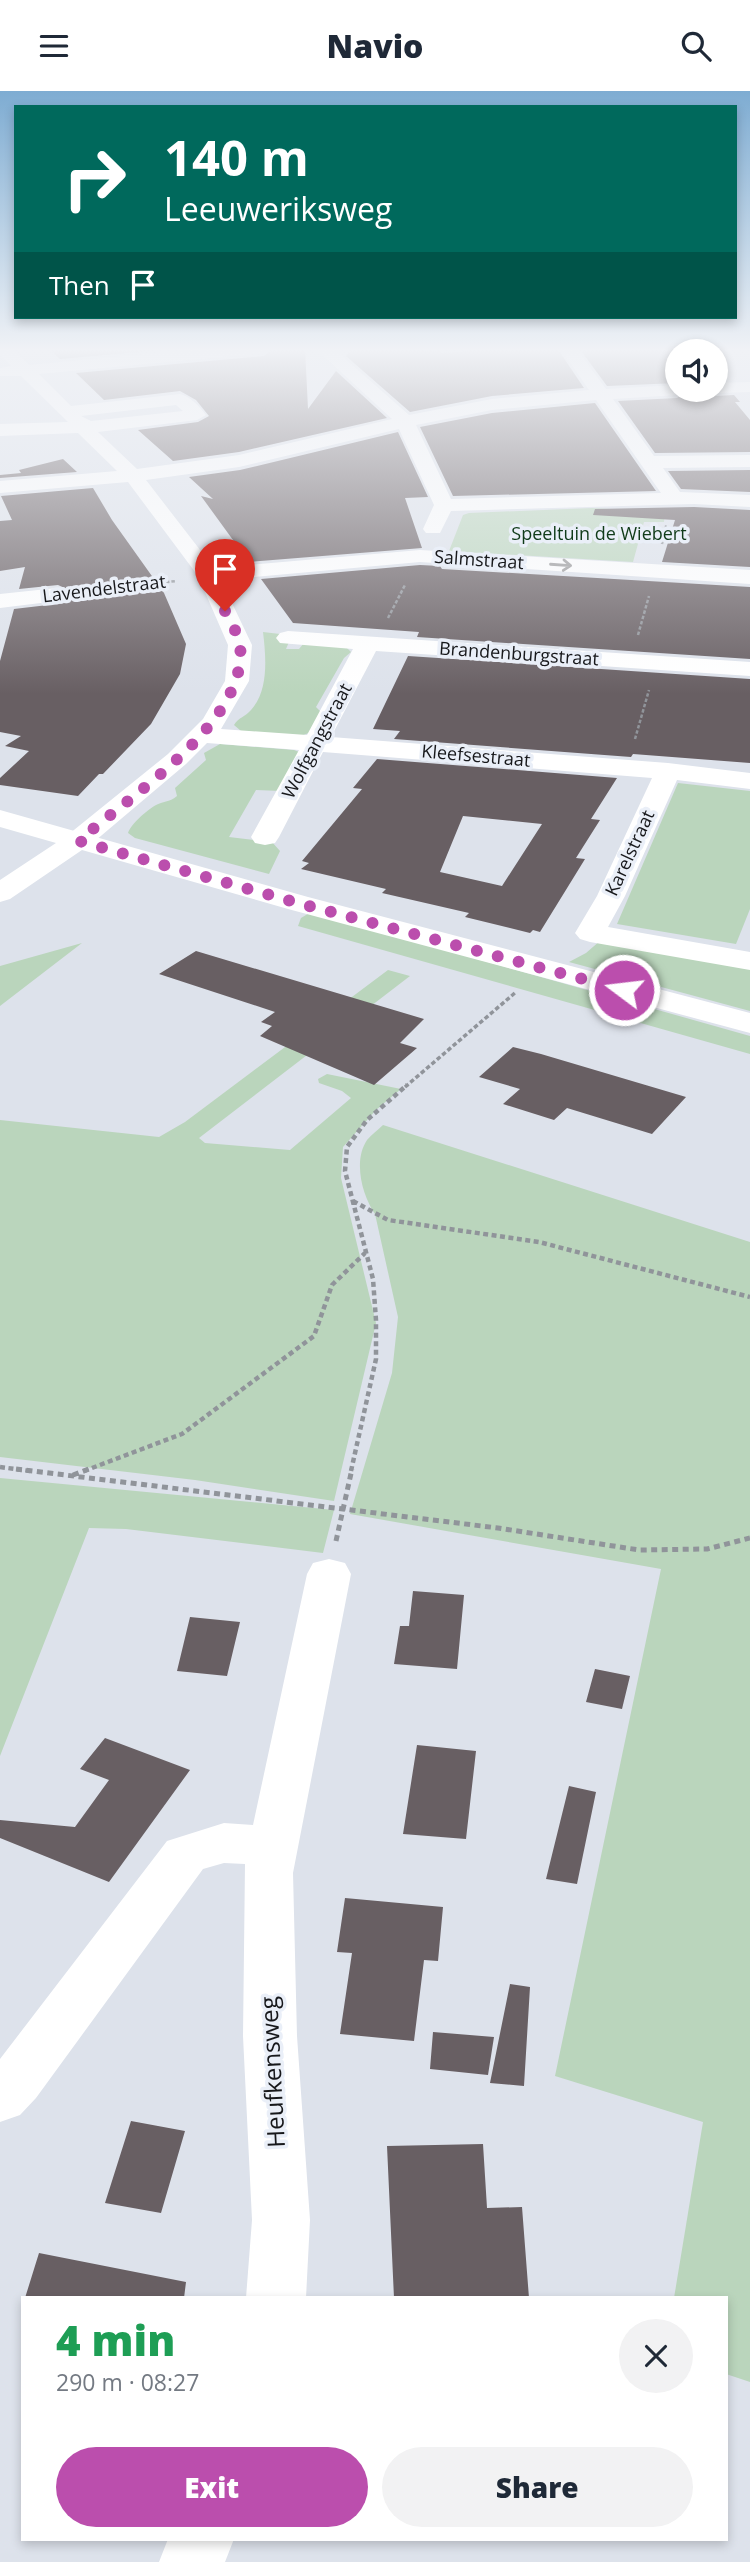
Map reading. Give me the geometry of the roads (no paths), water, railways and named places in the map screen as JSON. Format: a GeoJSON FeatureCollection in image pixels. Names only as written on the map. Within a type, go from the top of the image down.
{"type":"FeatureCollection","features":[{"type":"Feature","properties":{"kind":"street"},"geometry":{"type":"LineString","coordinates":[[0,893],[79,841],[202,735],[227,702],[237,681],[239,657],[236,632],[208,575],[133,476],[117,463]]}},
{"type":"Feature","properties":{"kind":"street"},"geometry":{"type":"LineString","coordinates":[[0,488],[133,476],[226,463]]}},
{"type":"Feature","properties":{"kind":"street"},"geometry":{"type":"LineString","coordinates":[[425,463],[444,505]]}},
{"type":"Feature","properties":{"kind":"street"},"geometry":{"type":"LineString","coordinates":[[651,463],[675,499]]}},
{"type":"Feature","properties":{"kind":"street"},"geometry":{"type":"LineString","coordinates":[[444,505],[675,499],[750,501]]}},
{"type":"Feature","properties":{"kind":"street"},"geometry":{"type":"LineString","coordinates":[[420,556],[444,505]]}},
{"type":"Feature","properties":{"kind":"street","name":"Salmstraat"},"geometry":{"type":"LineString","coordinates":[[208,575],[420,556],[750,577]]}},
{"type":"Feature","properties":{"kind":"street","name":"Lavendelstraat"},"geometry":{"type":"LineString","coordinates":[[0,601],[57,595]]}},
{"type":"Feature","properties":{"kind":"street","name":"Brandenburgstraat"},"geometry":{"type":"LineString","coordinates":[[288,638],[750,669]]}},
{"type":"Feature","properties":{"kind":"street","name":"Wolfgangstraat"},"geometry":{"type":"LineString","coordinates":[[265,837],[369,644]]}},
{"type":"Feature","properties":{"kind":"street","name":"Kleefsestraat"},"geometry":{"type":"LineString","coordinates":[[202,735],[668,771],[750,781]]}},
{"type":"Feature","properties":{"kind":"street","name":"Karelstraat"},"geometry":{"type":"LineString","coordinates":[[668,771],[611,896],[590,933],[747,953]]}},
{"type":"Feature","properties":{"kind":"street"},"geometry":{"type":"LineString","coordinates":[[0,818],[311,907],[750,1023]]}},
{"type":"Feature","properties":{"kind":"street","name":"Heufkensweg"},"geometry":{"type":"LineString","coordinates":[[276,2296],[281,2221],[270,2036],[268,1873],[328,1574]]}},
{"type":"Feature","properties":{"kind":"street"},"geometry":{"type":"LineString","coordinates":[[0,2098],[16,2081],[185,1855],[224,1843],[273,1846]]}},
{"type":"Feature","properties":{"kind":"street"},"geometry":{"type":"LineString","coordinates":[[192,2562],[200,2541]]}},
{"type":"Feature","properties":{"kind":"park label","name":"Speeltuin de Wiebert"},"geometry":{"type":"Point","coordinates":[599,534]}}]}
